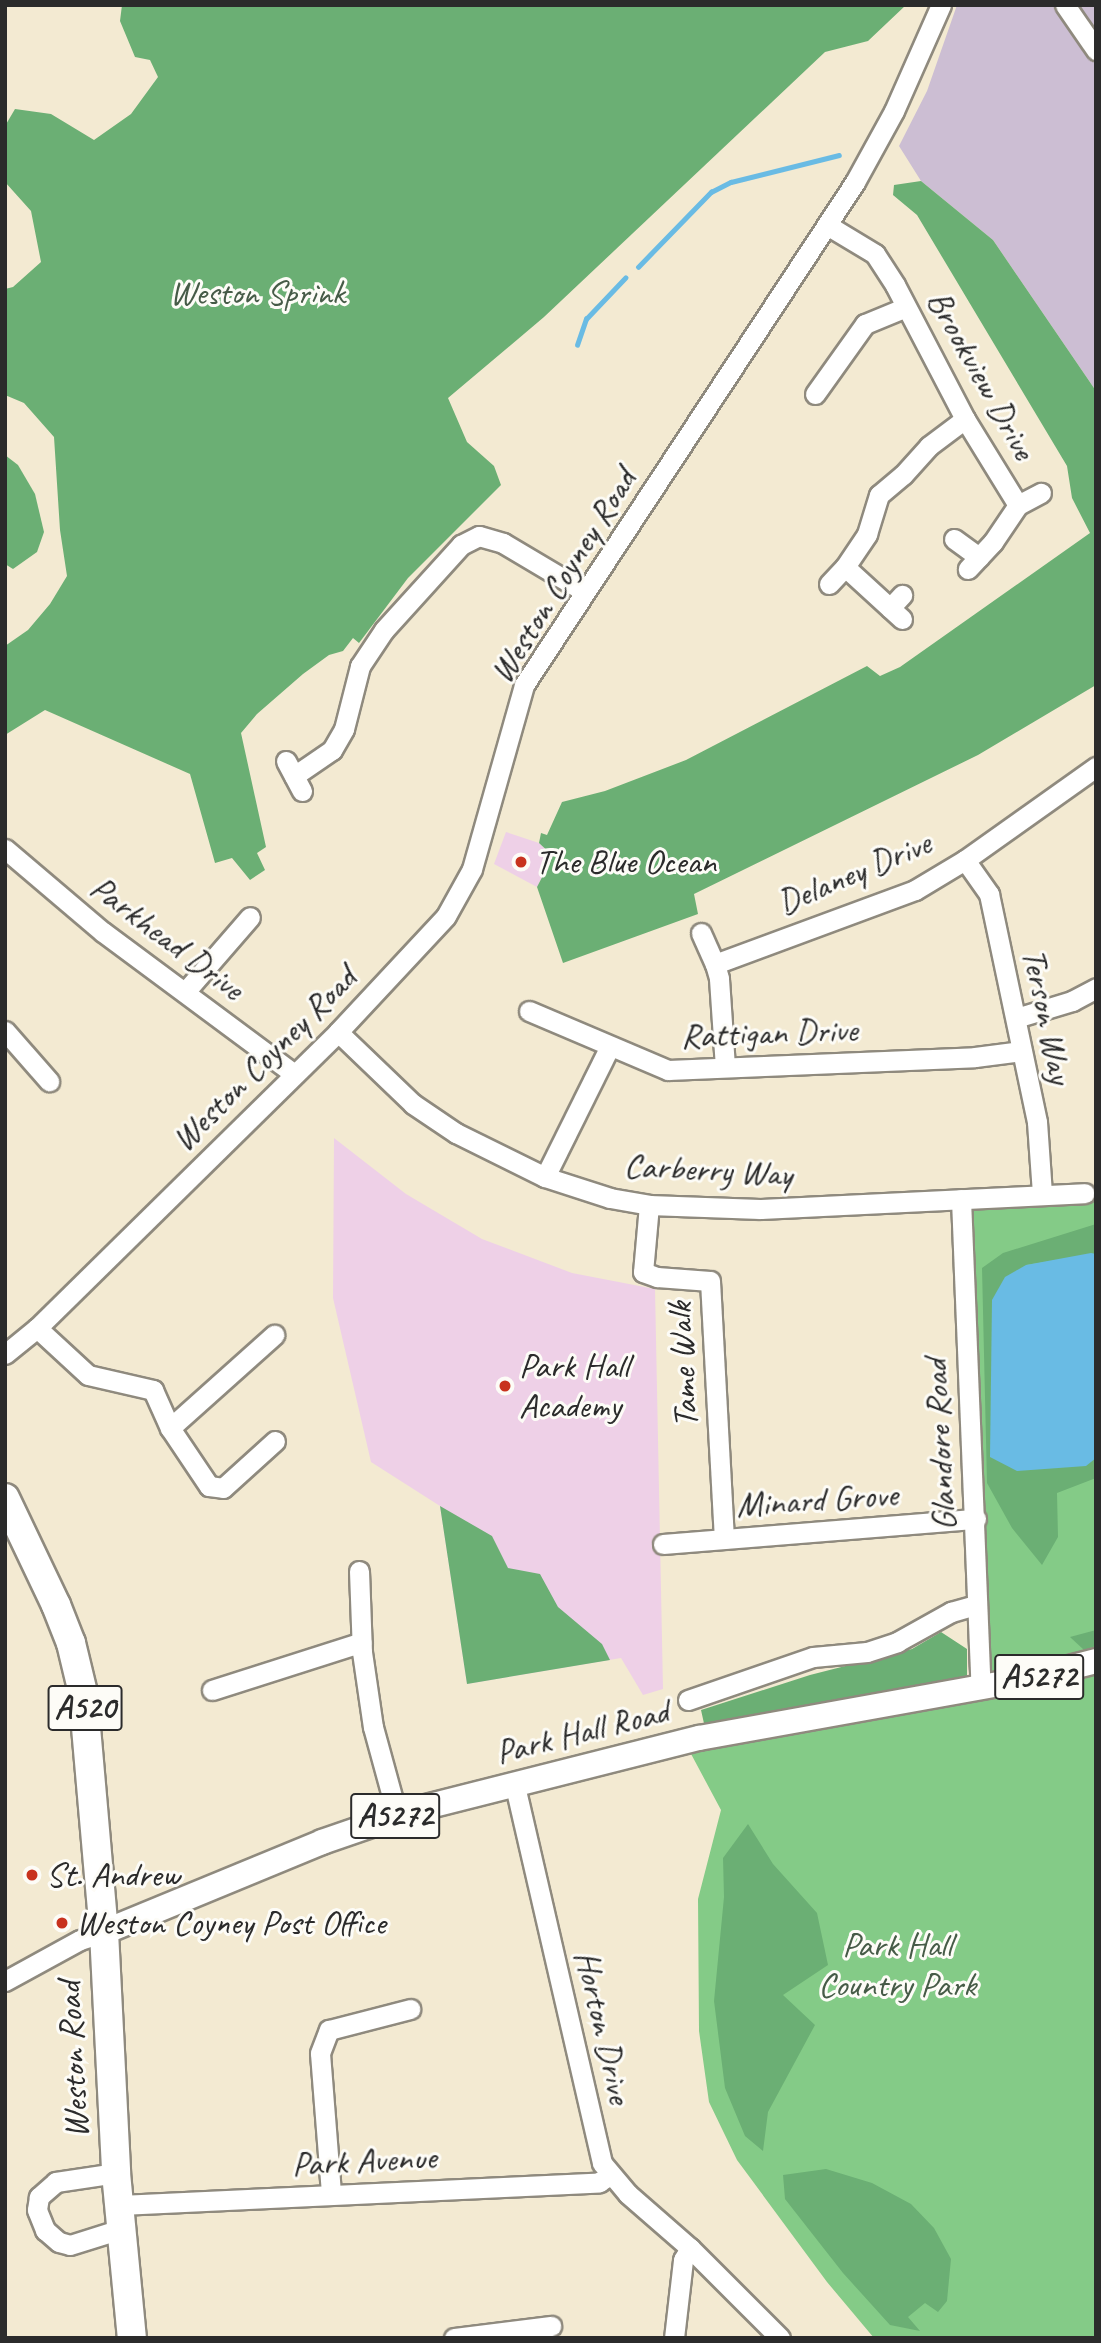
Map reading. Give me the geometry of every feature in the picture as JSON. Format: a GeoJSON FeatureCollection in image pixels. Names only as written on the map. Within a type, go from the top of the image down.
{"type":"FeatureCollection","features":[{"type":"Feature","properties":{"kind":"highway","name":"Weston Road"},"geometry":{"type":"LineString","coordinates":[[5,1498],[56,1605],[71,1643],[83,1693],[104,1932],[116,2173],[132,2338]]}},
{"type":"Feature","properties":{"kind":"main road","name":"Park Hall Road"},"geometry":{"type":"LineString","coordinates":[[104,1932],[272,1862],[397,1815],[699,1738],[1055,1674],[1096,1661]]}},
{"type":"Feature","properties":{"kind":"street","name":"Weston Coyney Road"},"geometry":{"type":"LineString","coordinates":[[5,1354],[37,1328],[338,1032],[446,916],[472,869],[524,685],[855,182],[894,111],[941,5]]}},
{"type":"Feature","properties":{"kind":"street"},"geometry":{"type":"LineString","coordinates":[[1065,5],[1096,50]]}},
{"type":"Feature","properties":{"kind":"street","name":"Brookview Drive"},"geometry":{"type":"LineString","coordinates":[[827,225],[875,254],[965,419],[1018,505],[973,563],[954,539]]}},
{"type":"Feature","properties":{"kind":"street"},"geometry":{"type":"LineString","coordinates":[[815,394],[865,324],[905,307]]}},
{"type":"Feature","properties":{"kind":"street"},"geometry":{"type":"LineString","coordinates":[[829,584],[845,567],[867,534],[879,495],[904,475],[929,446],[965,419]]}},
{"type":"Feature","properties":{"kind":"street"},"geometry":{"type":"LineString","coordinates":[[1018,505],[1041,493]]}},
{"type":"Feature","properties":{"kind":"street"},"geometry":{"type":"LineString","coordinates":[[294,776],[332,750],[344,729],[360,666],[384,631],[461,545],[479,536],[503,543],[584,591]]}},
{"type":"Feature","properties":{"kind":"street"},"geometry":{"type":"LineString","coordinates":[[845,567],[898,607]]}},
{"type":"Feature","properties":{"kind":"street","name":"Delaney Drive"},"geometry":{"type":"LineString","coordinates":[[715,964],[915,890],[965,860],[1096,767]]}},
{"type":"Feature","properties":{"kind":"street","name":"Parkhead Drive"},"geometry":{"type":"LineString","coordinates":[[5,849],[103,932],[294,1074]]}},
{"type":"Feature","properties":{"kind":"street","name":"Terson Way"},"geometry":{"type":"LineString","coordinates":[[965,860],[989,894],[1037,1122],[1042,1193]]}},
{"type":"Feature","properties":{"kind":"street"},"geometry":{"type":"LineString","coordinates":[[185,992],[250,917]]}},
{"type":"Feature","properties":{"kind":"street"},"geometry":{"type":"LineString","coordinates":[[701,933],[719,978],[725,1067]]}},
{"type":"Feature","properties":{"kind":"street"},"geometry":{"type":"LineString","coordinates":[[1016,1018],[1072,1001],[1096,988]]}},
{"type":"Feature","properties":{"kind":"street","name":"Rattigan Drive"},"geometry":{"type":"LineString","coordinates":[[529,1011],[668,1070],[975,1057],[1022,1051]]}},
{"type":"Feature","properties":{"kind":"street"},"geometry":{"type":"LineString","coordinates":[[5,1031],[49,1082]]}},
{"type":"Feature","properties":{"kind":"street","name":"Carberry Way"},"geometry":{"type":"LineString","coordinates":[[338,1032],[413,1104],[456,1133],[545,1177],[610,1198],[649,1205],[760,1209],[1042,1193],[1085,1193]]}},
{"type":"Feature","properties":{"kind":"street"},"geometry":{"type":"LineString","coordinates":[[545,1177],[610,1045]]}},
{"type":"Feature","properties":{"kind":"street","name":"Glandore Road"},"geometry":{"type":"LineString","coordinates":[[961,1199],[962,1284],[981,1688]]}},
{"type":"Feature","properties":{"kind":"street","name":"Tame Walk"},"geometry":{"type":"LineString","coordinates":[[649,1205],[643,1272],[657,1277],[710,1281],[724,1539]]}},
{"type":"Feature","properties":{"kind":"street"},"geometry":{"type":"LineString","coordinates":[[37,1328],[88,1375],[153,1391],[170,1428],[209,1486],[223,1488],[275,1441]]}},
{"type":"Feature","properties":{"kind":"street"},"geometry":{"type":"LineString","coordinates":[[170,1428],[274,1335]]}},
{"type":"Feature","properties":{"kind":"street","name":"Minard Grove"},"geometry":{"type":"LineString","coordinates":[[663,1544],[975,1519]]}},
{"type":"Feature","properties":{"kind":"street"},"geometry":{"type":"LineString","coordinates":[[359,1572],[362,1642],[373,1727],[397,1815]]}},
{"type":"Feature","properties":{"kind":"street","name":"Park Hall Road"},"geometry":{"type":"LineString","coordinates":[[688,1700],[813,1657],[867,1652],[897,1642],[951,1612],[976,1605]]}},
{"type":"Feature","properties":{"kind":"street"},"geometry":{"type":"LineString","coordinates":[[212,1690],[362,1642]]}},
{"type":"Feature","properties":{"kind":"street","name":"Horton Drive"},"geometry":{"type":"LineString","coordinates":[[515,1786],[602,2163],[610,2175],[690,2248],[780,2338]]}},
{"type":"Feature","properties":{"kind":"street"},"geometry":{"type":"LineString","coordinates":[[5,1981],[80,1940],[104,1932]]}},
{"type":"Feature","properties":{"kind":"street"},"geometry":{"type":"LineString","coordinates":[[331,2193],[320,2053],[329,2029],[410,2009]]}},
{"type":"Feature","properties":{"kind":"street","name":"Weston Road"},"geometry":{"type":"LineString","coordinates":[[116,2173],[56,2182],[40,2197],[37,2210],[45,2230],[59,2242],[70,2245],[109,2230],[120,2217]]}},
{"type":"Feature","properties":{"kind":"street","name":"Park Avenue"},"geometry":{"type":"LineString","coordinates":[[120,2217],[331,2193],[599,2182],[610,2175]]}},
{"type":"Feature","properties":{"kind":"street"},"geometry":{"type":"LineString","coordinates":[[674,2338],[683,2260],[690,2248]]}},
{"type":"Feature","properties":{"kind":"street"},"geometry":{"type":"LineString","coordinates":[[454,2338],[551,2326]]}},
{"type":"Feature","properties":{"kind":"shaded area"},"geometry":{"type":"Polygon","coordinates":[[[957,5],[1096,5],[1096,391],[993,240],[921,181],[899,146],[927,91],[957,5]]]}},
{"type":"Feature","properties":{"kind":"shaded area"},"geometry":{"type":"Polygon","coordinates":[[[506,832],[539,843],[553,856],[537,887],[494,864],[506,832]]]}},
{"type":"Feature","properties":{"kind":"shaded area","name":"Park Hall Academy"},"geometry":{"type":"Polygon","coordinates":[[[334,1138],[406,1194],[482,1239],[572,1273],[655,1289],[663,1689],[643,1695],[621,1658],[467,1684],[440,1506],[371,1462],[333,1298],[334,1138]]]}},
{"type":"Feature","properties":{"kind":"green space","name":"Weston Sprink"},"geometry":{"type":"Polygon","coordinates":[[[122,5],[906,5],[868,41],[825,52],[544,317],[448,398],[467,442],[494,466],[501,485],[408,578],[359,643],[353,638],[343,651],[329,655],[303,674],[257,714],[241,733],[266,847],[257,853],[265,870],[250,880],[232,858],[215,863],[190,774],[45,710],[5,735],[5,646],[28,630],[50,604],[67,576],[60,530],[54,437],[24,403],[5,395],[5,289],[13,287],[41,262],[31,211],[5,182],[5,126],[15,109],[51,114],[94,140],[131,114],[158,77],[150,60],[135,57],[120,21],[122,5]]]}},
{"type":"Feature","properties":{"kind":"green space"},"geometry":{"type":"Polygon","coordinates":[[[921,181],[993,240],[1096,391],[1096,685],[978,755],[694,894],[698,914],[563,963],[537,887],[553,856],[539,843],[541,833],[547,835],[562,802],[605,791],[686,760],[867,666],[880,676],[900,667],[1090,533],[1072,498],[1067,466],[917,215],[893,195],[894,185],[921,181]]]}},
{"type":"Feature","properties":{"kind":"green space"},"geometry":{"type":"Polygon","coordinates":[[[5,455],[18,465],[35,494],[44,532],[37,552],[13,569],[5,564],[5,455]]]}},
{"type":"Feature","properties":{"kind":"green space"},"geometry":{"type":"Polygon","coordinates":[[[1085,1197],[1087,1205],[1096,1198],[1096,1660],[981,1688],[961,1199],[1085,1197]]]}},
{"type":"Feature","properties":{"kind":"green space"},"geometry":{"type":"Polygon","coordinates":[[[1096,1224],[1096,1254],[1026,1265],[1091,1460],[1096,1458],[1096,1478],[1057,1493],[1058,1537],[1042,1565],[1012,1528],[987,1483],[982,1268],[1003,1253],[1096,1224]]]}},
{"type":"Feature","properties":{"kind":"green space"},"geometry":{"type":"Polygon","coordinates":[[[440,1506],[492,1536],[508,1568],[540,1574],[558,1607],[602,1644],[610,1660],[467,1684],[440,1506]]]}},
{"type":"Feature","properties":{"kind":"green space"},"geometry":{"type":"Polygon","coordinates":[[[1096,1630],[1096,1646],[1084,1650],[1070,1637],[1096,1630]]]}},
{"type":"Feature","properties":{"kind":"green space"},"geometry":{"type":"Polygon","coordinates":[[[941,1632],[967,1649],[967,1678],[705,1728],[701,1710],[810,1675],[912,1649],[941,1632]]]}},
{"type":"Feature","properties":{"kind":"green space","name":"Park Hall Country Park"},"geometry":{"type":"Polygon","coordinates":[[[1096,1675],[1096,2338],[874,2338],[827,2282],[737,2160],[709,2102],[699,2031],[698,1899],[721,1810],[690,1752],[1073,1682],[1096,1675]]]}},
{"type":"Feature","properties":{"kind":"green space"},"geometry":{"type":"Polygon","coordinates":[[[748,1824],[773,1864],[817,1913],[828,1965],[783,1995],[815,2025],[768,2112],[763,2151],[745,2136],[725,2088],[714,2001],[724,1897],[723,1858],[748,1824]]]}},
{"type":"Feature","properties":{"kind":"green space"},"geometry":{"type":"Polygon","coordinates":[[[826,2169],[872,2183],[911,2204],[934,2228],[951,2259],[947,2301],[938,2312],[925,2303],[908,2317],[920,2331],[890,2325],[843,2273],[785,2199],[783,2175],[826,2169]]]}},
{"type":"Feature","properties":{"kind":"water"},"geometry":{"type":"Polygon","coordinates":[[[1096,1254],[1096,1458],[1086,1466],[1017,1471],[990,1457],[992,1300],[1005,1277],[1026,1265],[1096,1254]]]}},
{"type":"Feature","properties":{"kind":"waterway"},"geometry":{"type":"LineString","coordinates":[[638,267],[711,192],[731,182],[839,155]]}},
{"type":"Feature","properties":{"kind":"waterway"},"geometry":{"type":"LineString","coordinates":[[577,345],[586,319],[625,278]]}},
{"type":"Feature","properties":{"kind":"place","name":"The Blue Ocean"},"geometry":{"type":"Point","coordinates":[521,862]}},
{"type":"Feature","properties":{"kind":"place","name":"Park Hall Academy"},"geometry":{"type":"Point","coordinates":[505,1386]}},
{"type":"Feature","properties":{"kind":"place","name":"St. Andrew"},"geometry":{"type":"Point","coordinates":[32,1875]}},
{"type":"Feature","properties":{"kind":"place","name":"Weston Coyney Post Office"},"geometry":{"type":"Point","coordinates":[62,1923]}}]}
